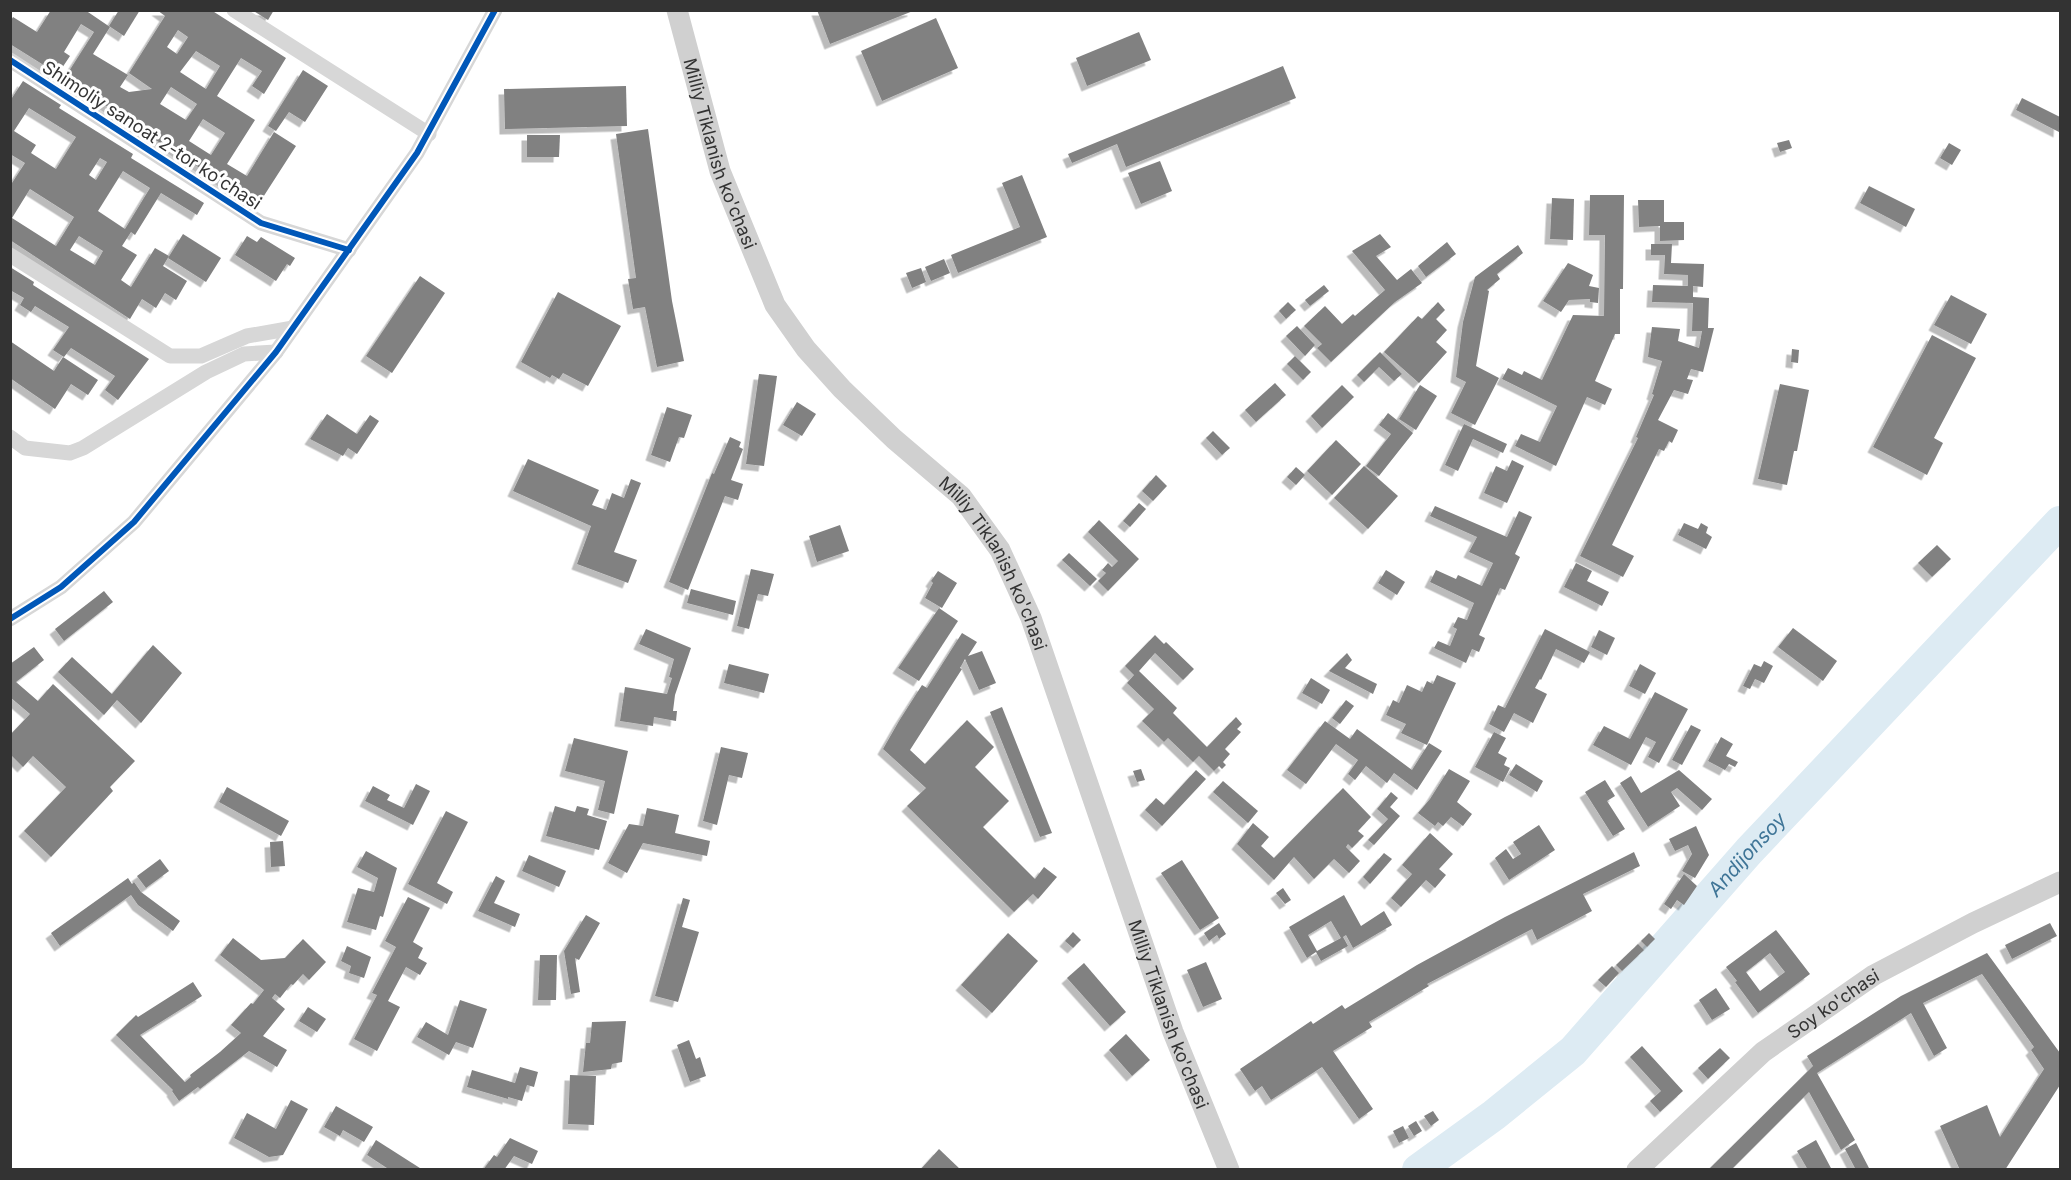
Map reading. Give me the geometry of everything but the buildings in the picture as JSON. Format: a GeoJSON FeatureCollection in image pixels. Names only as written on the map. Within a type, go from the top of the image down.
{"type":"FeatureCollection","features":[{"type":"Feature","properties":{"kind":"main road","name":"Milliy Tiklanish ko'chasi"},"geometry":{"type":"LineString","coordinates":[[677,10],[720,171],[775,305],[806,349],[842,389],[894,439],[961,496],[1000,550],[1031,618],[1173,1032],[1229,1170]]}},
{"type":"Feature","properties":{"kind":"main road","name":"Soy ko'chasi"},"geometry":{"type":"LineString","coordinates":[[1637,1170],[1762,1052],[1874,975],[1972,923],[2061,882]]}},
{"type":"Feature","properties":{"kind":"street"},"geometry":{"type":"LineString","coordinates":[[234,10],[429,134]]}},
{"type":"Feature","properties":{"kind":"street"},"geometry":{"type":"LineString","coordinates":[[10,619],[61,587],[134,522],[276,352],[429,134],[495,10]]}},
{"type":"Feature","properties":{"kind":"street","name":"Shimoliy sanoat 2-tor koʻchasi"},"geometry":{"type":"LineString","coordinates":[[10,60],[261,224],[349,250]]}},
{"type":"Feature","properties":{"kind":"street"},"geometry":{"type":"LineString","coordinates":[[10,255],[170,356],[201,356],[248,336],[293,328]]}},
{"type":"Feature","properties":{"kind":"street"},"geometry":{"type":"LineString","coordinates":[[10,437],[18,450],[70,453],[83,448],[206,372],[244,354],[276,352]]}},
{"type":"Feature","properties":{"kind":"waterway","name":"Andijonsoy"},"geometry":{"type":"LineString","coordinates":[[1418,1170],[1494,1115],[1573,1051],[1749,851],[2060,522]]}},
{"type":"Feature","properties":{"kind":"cycle path"},"geometry":{"type":"LineString","coordinates":[[10,619],[61,587],[134,522],[276,352],[417,153],[495,10]]}},
{"type":"Feature","properties":{"kind":"cycle path"},"geometry":{"type":"LineString","coordinates":[[10,60],[261,223],[349,250]]}}]}
